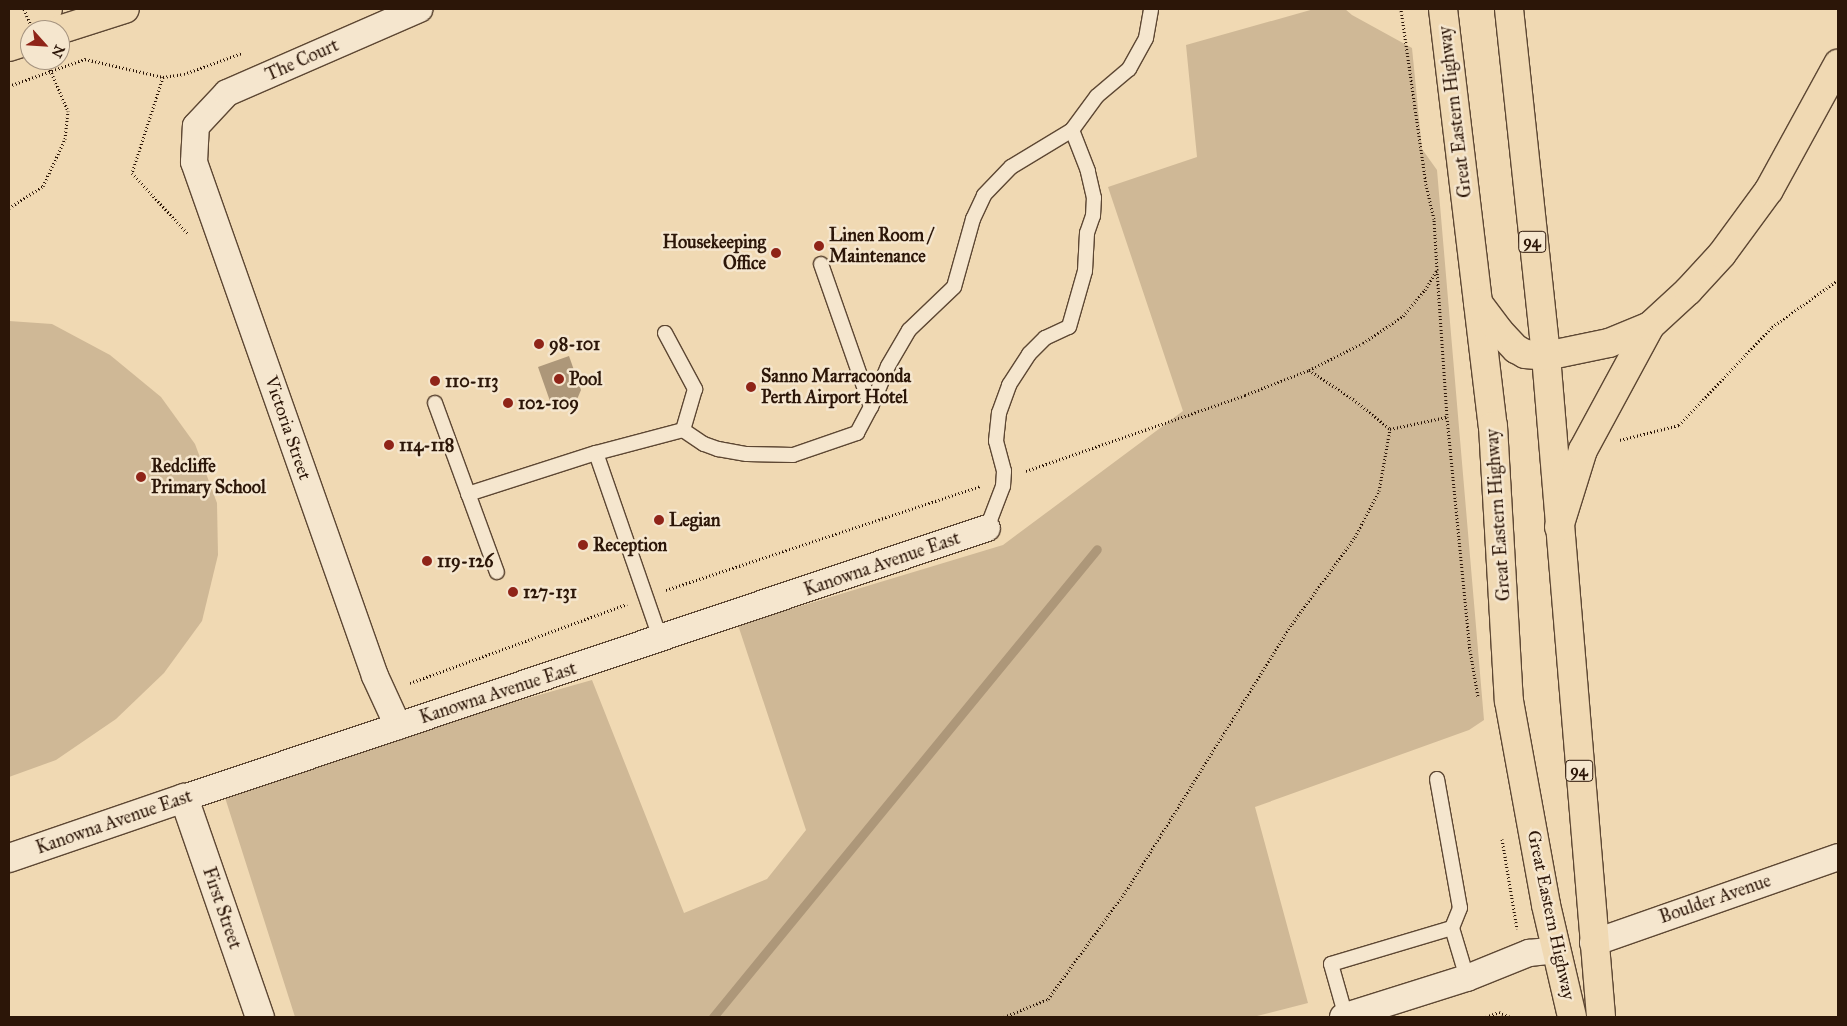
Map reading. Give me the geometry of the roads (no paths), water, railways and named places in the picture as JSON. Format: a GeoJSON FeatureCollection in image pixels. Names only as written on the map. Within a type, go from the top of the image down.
{"type":"FeatureCollection","features":[{"type":"Feature","properties":{"kind":"highway"},"geometry":{"type":"LineString","coordinates":[[9,24],[48,9]]}},
{"type":"Feature","properties":{"kind":"highway"},"geometry":{"type":"LineString","coordinates":[[70,26],[125,9]]}},
{"type":"Feature","properties":{"kind":"highway","name":"Great Eastern Highway"},"geometry":{"type":"LineString","coordinates":[[1443,9],[1493,426],[1509,702],[1557,950],[1572,1017]]}},
{"type":"Feature","properties":{"kind":"highway","name":"Great Eastern Highway"},"geometry":{"type":"LineString","coordinates":[[1509,9],[1546,356],[1600,1017]]}},
{"type":"Feature","properties":{"kind":"highway"},"geometry":{"type":"LineString","coordinates":[[1478,302],[1499,331],[1516,349],[1525,354],[1546,356],[1609,344],[1650,326],[1688,291],[1722,254],[1769,190],[1838,64]]}},
{"type":"Feature","properties":{"kind":"highway"},"geometry":{"type":"LineString","coordinates":[[1559,527],[1583,450],[1650,326]]}},
{"type":"Feature","properties":{"kind":"street","name":"The Court"},"geometry":{"type":"LineString","coordinates":[[196,126],[227,93],[419,9]]}},
{"type":"Feature","properties":{"kind":"street","name":"Victoria Street"},"geometry":{"type":"LineString","coordinates":[[196,126],[194,162],[375,676],[398,726]]}},
{"type":"Feature","properties":{"kind":"street","name":"Kanowna Avenue East"},"geometry":{"type":"LineString","coordinates":[[9,858],[987,528]]}},
{"type":"Feature","properties":{"kind":"street","name":"First Street"},"geometry":{"type":"LineString","coordinates":[[184,798],[260,1017]]}},
{"type":"Feature","properties":{"kind":"street","name":"Boulder Avenue"},"geometry":{"type":"LineString","coordinates":[[1593,943],[1838,857]]}},
{"type":"Feature","properties":{"kind":"street"},"geometry":{"type":"LineString","coordinates":[[1345,1017],[1467,978],[1529,953],[1557,950]]}},
{"type":"Feature","properties":{"kind":"lane"},"geometry":{"type":"LineString","coordinates":[[468,494],[596,453],[683,430],[704,444],[718,449],[747,454],[792,455],[856,433],[871,407],[888,366],[909,330],[954,287],[973,219],[984,195],[1011,167],[1072,130],[1097,96],[1130,69],[1146,38],[1151,9]]}},
{"type":"Feature","properties":{"kind":"lane"},"geometry":{"type":"LineString","coordinates":[[987,528],[1003,486],[1004,471],[996,441],[999,413],[1009,385],[1029,354],[1045,338],[1069,327],[1085,271],[1087,233],[1093,216],[1094,198],[1088,171],[1072,130]]}},
{"type":"Feature","properties":{"kind":"lane"},"geometry":{"type":"LineString","coordinates":[[821,264],[871,407]]}},
{"type":"Feature","properties":{"kind":"lane"},"geometry":{"type":"LineString","coordinates":[[665,333],[695,388],[683,430]]}},
{"type":"Feature","properties":{"kind":"lane"},"geometry":{"type":"LineString","coordinates":[[435,403],[497,572]]}},
{"type":"Feature","properties":{"kind":"lane"},"geometry":{"type":"LineString","coordinates":[[596,453],[660,638]]}},
{"type":"Feature","properties":{"kind":"lane"},"geometry":{"type":"LineString","coordinates":[[1437,779],[1460,908],[1452,928],[1467,978]]}},
{"type":"Feature","properties":{"kind":"lane"},"geometry":{"type":"LineString","coordinates":[[1345,1017],[1331,964],[1452,928]]}},
{"type":"Feature","properties":{"kind":"waterway"},"geometry":{"type":"LineString","coordinates":[[713,1017],[1097,549]]}},
{"type":"Feature","properties":{"kind":"place","name":"Linen Room / Maintenance"},"geometry":{"type":"Point","coordinates":[819,246]}},
{"type":"Feature","properties":{"kind":"place","name":"Housekeeping Office"},"geometry":{"type":"Point","coordinates":[776,253]}},
{"type":"Feature","properties":{"kind":"place","name":"98-101"},"geometry":{"type":"Point","coordinates":[539,344]}},
{"type":"Feature","properties":{"kind":"place","name":"Pool"},"geometry":{"type":"Point","coordinates":[559,379]}},
{"type":"Feature","properties":{"kind":"place","name":"110-113"},"geometry":{"type":"Point","coordinates":[435,381]}},
{"type":"Feature","properties":{"kind":"place","name":"Sanno Marracoonda Perth Airport Hotel"},"geometry":{"type":"Point","coordinates":[751,387]}},
{"type":"Feature","properties":{"kind":"place","name":"102-109"},"geometry":{"type":"Point","coordinates":[508,403]}},
{"type":"Feature","properties":{"kind":"place","name":"114-118"},"geometry":{"type":"Point","coordinates":[389,445]}},
{"type":"Feature","properties":{"kind":"place","name":"Redcliffe Primary School"},"geometry":{"type":"Point","coordinates":[141,477]}},
{"type":"Feature","properties":{"kind":"place","name":"Legian"},"geometry":{"type":"Point","coordinates":[659,520]}},
{"type":"Feature","properties":{"kind":"place","name":"Reception"},"geometry":{"type":"Point","coordinates":[583,545]}},
{"type":"Feature","properties":{"kind":"place","name":"119-126"},"geometry":{"type":"Point","coordinates":[427,561]}},
{"type":"Feature","properties":{"kind":"place","name":"127-131"},"geometry":{"type":"Point","coordinates":[513,592]}}]}
